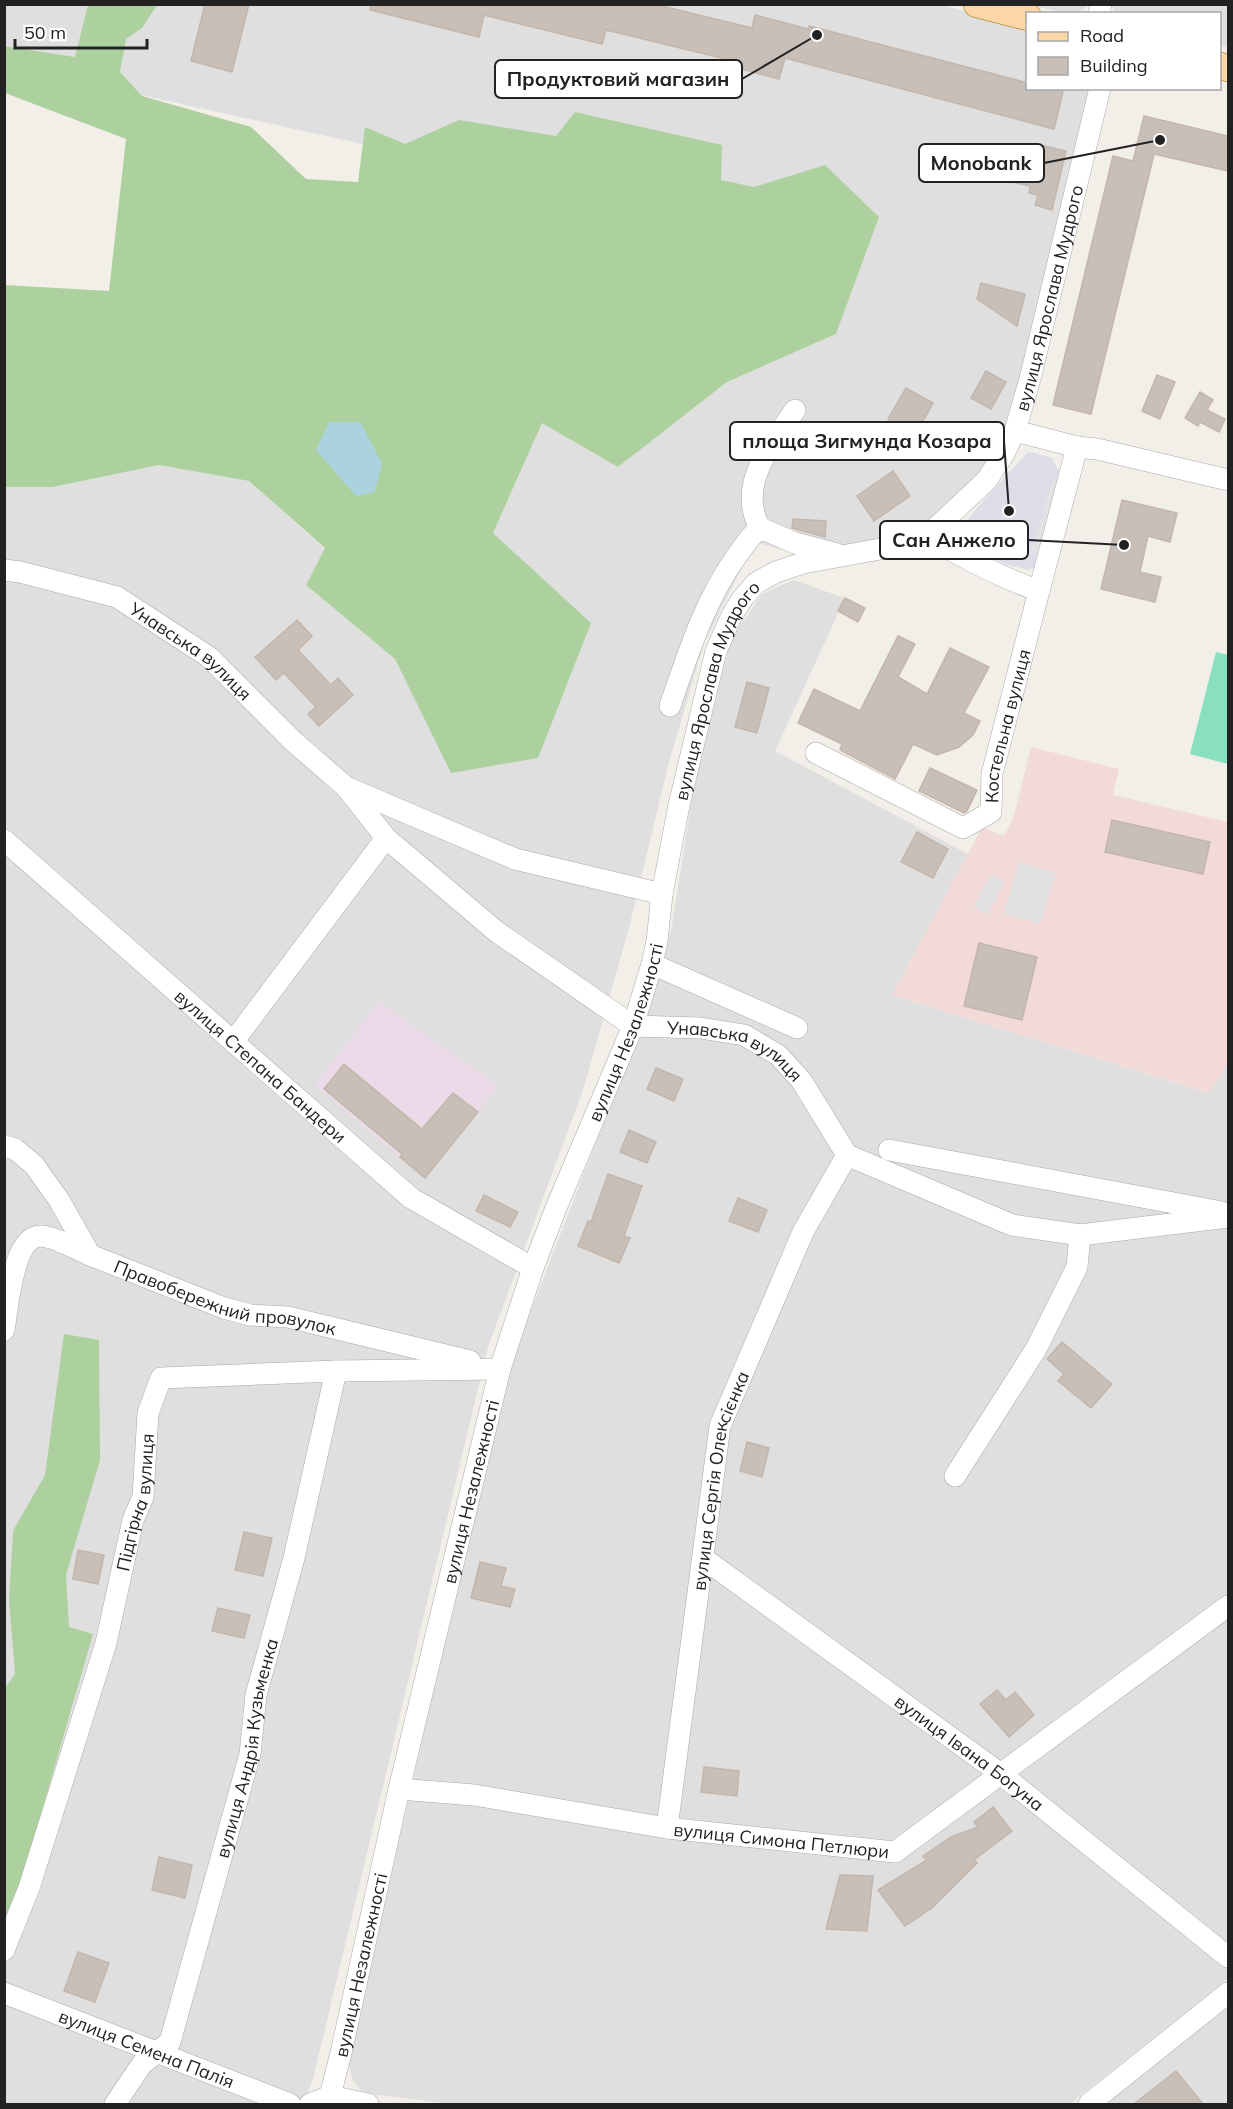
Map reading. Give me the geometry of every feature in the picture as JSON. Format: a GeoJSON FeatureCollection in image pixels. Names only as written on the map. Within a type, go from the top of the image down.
{"type":"FeatureCollection","features":[{"type":"Feature","properties":{"kind":"main road"},"geometry":{"type":"LineString","coordinates":[[977,4],[1026,16]]}},
{"type":"Feature","properties":{"kind":"street","name":"вулиця Ярослава Мудрого"},"geometry":{"type":"LineString","coordinates":[[662,894],[679,805],[705,691],[716,651],[730,617],[742,598],[756,583],[776,572],[803,563],[908,544],[927,536],[986,481],[1004,454],[1015,431],[1030,379],[1100,90]]}},
{"type":"Feature","properties":{"kind":"street"},"geometry":{"type":"LineString","coordinates":[[760,528],[756,520],[752,486],[756,471],[795,410]]}},
{"type":"Feature","properties":{"kind":"street"},"geometry":{"type":"LineString","coordinates":[[1015,431],[1228,480]]}},
{"type":"Feature","properties":{"kind":"street"},"geometry":{"type":"LineString","coordinates":[[927,536],[968,561],[1001,577],[1039,591],[1077,447]]}},
{"type":"Feature","properties":{"kind":"street","name":"вулиця Ярослава Мудрого"},"geometry":{"type":"LineString","coordinates":[[670,706],[703,614],[720,579],[752,535],[760,528],[805,546],[846,556]]}},
{"type":"Feature","properties":{"kind":"street","name":"Унавська вулиця"},"geometry":{"type":"LineString","coordinates":[[4,570],[117,597],[209,657],[294,742],[346,787],[386,838],[497,932],[633,1026],[700,1028],[744,1035],[778,1055],[801,1080],[847,1155]]}},
{"type":"Feature","properties":{"kind":"street","name":"Костельна вулиця"},"geometry":{"type":"LineString","coordinates":[[816,753],[963,828],[991,812],[992,774],[1039,591]]}},
{"type":"Feature","properties":{"kind":"street","name":"Унавська вулиця"},"geometry":{"type":"LineString","coordinates":[[346,787],[515,859],[662,894]]}},
{"type":"Feature","properties":{"kind":"street"},"geometry":{"type":"LineString","coordinates":[[233,1042],[386,838]]}},
{"type":"Feature","properties":{"kind":"street","name":"вулиця Степана Бандери"},"geometry":{"type":"LineString","coordinates":[[4,840],[411,1198],[533,1268]]}},
{"type":"Feature","properties":{"kind":"street","name":"вулиця Незалежності"},"geometry":{"type":"LineString","coordinates":[[328,2100],[399,1789],[500,1369],[533,1268],[556,1208],[633,1026],[652,964],[662,894]]}},
{"type":"Feature","properties":{"kind":"street"},"geometry":{"type":"LineString","coordinates":[[652,964],[797,1028]]}},
{"type":"Feature","properties":{"kind":"street","name":"Правобережний провулок"},"geometry":{"type":"LineString","coordinates":[[4,1146],[15,1149],[34,1165],[59,1200],[90,1255],[236,1311],[267,1317],[288,1317],[500,1369]]}},
{"type":"Feature","properties":{"kind":"street"},"geometry":{"type":"LineString","coordinates":[[889,1150],[1228,1215]]}},
{"type":"Feature","properties":{"kind":"street"},"geometry":{"type":"LineString","coordinates":[[847,1155],[1012,1225],[1080,1235],[1228,1215]]}},
{"type":"Feature","properties":{"kind":"street","name":"вулиця Сергія Олексієнка"},"geometry":{"type":"LineString","coordinates":[[667,1828],[720,1426],[803,1232],[847,1155]]}},
{"type":"Feature","properties":{"kind":"street"},"geometry":{"type":"LineString","coordinates":[[955,1476],[1036,1349],[1077,1267],[1080,1235]]}},
{"type":"Feature","properties":{"kind":"street"},"geometry":{"type":"LineString","coordinates":[[4,1330],[14,1271],[22,1248],[29,1240],[35,1237],[48,1238],[90,1255]]}},
{"type":"Feature","properties":{"kind":"street","name":"Підгірна вулиця"},"geometry":{"type":"LineString","coordinates":[[4,1950],[30,1888],[106,1643],[133,1520],[143,1497],[147,1413],[161,1378],[336,1371],[500,1369]]}},
{"type":"Feature","properties":{"kind":"street","name":"вулиця Андрія Кузьменка"},"geometry":{"type":"LineString","coordinates":[[115,2104],[142,2064],[170,2042],[250,1754],[256,1695],[294,1558],[336,1371]]}},
{"type":"Feature","properties":{"kind":"street","name":"вулиця Івана Богуна"},"geometry":{"type":"LineString","coordinates":[[703,1558],[1001,1774],[1228,1957]]}},
{"type":"Feature","properties":{"kind":"street","name":"вулиця Симона Петлюри"},"geometry":{"type":"LineString","coordinates":[[399,1789],[474,1795],[667,1828],[895,1852],[1228,1606]]}},
{"type":"Feature","properties":{"kind":"street","name":"вулиця Семена Палія"},"geometry":{"type":"LineString","coordinates":[[4,1993],[290,2104]]}},
{"type":"Feature","properties":{"kind":"street"},"geometry":{"type":"LineString","coordinates":[[1089,2104],[1228,1993]]}},
{"type":"Feature","properties":{"kind":"street"},"geometry":{"type":"LineString","coordinates":[[310,2104],[328,2100],[368,2104]]}},
{"type":"Feature","properties":{"kind":"shaded area"},"geometry":{"type":"Polygon","coordinates":[[[938,4],[1026,27],[1026,90],[1090,90],[1017,415],[989,464],[928,528],[907,539],[802,556],[755,542],[704,643],[669,762],[629,928],[583,1090],[488,1347],[313,2079],[303,2104],[5,2104],[5,487],[53,487],[159,465],[249,481],[325,549],[306,585],[395,659],[451,772],[590,623],[493,533],[542,422],[618,467],[727,382],[836,334],[864,255],[114,89],[75,57],[5,46],[5,5],[938,4]]]}},
{"type":"Feature","properties":{"kind":"shaded area"},"geometry":{"type":"Polygon","coordinates":[[[1029,5],[1088,5],[1080,12],[1060,12],[1029,5]]]}},
{"type":"Feature","properties":{"kind":"shaded area"},"geometry":{"type":"Polygon","coordinates":[[[1110,5],[1228,5],[1228,48],[1221,45],[1221,12],[1115,12],[1110,5]]]}},
{"type":"Feature","properties":{"kind":"shaded area"},"geometry":{"type":"Polygon","coordinates":[[[1027,453],[1052,458],[1062,477],[1053,481],[1031,552],[1038,560],[1035,567],[1029,570],[1005,564],[981,552],[967,533],[966,523],[1027,453]]]}},
{"type":"Feature","properties":{"kind":"shaded area"},"geometry":{"type":"Polygon","coordinates":[[[1062,477],[1038,560],[1031,552],[1053,481],[1062,477]]]}},
{"type":"Feature","properties":{"kind":"shaded area"},"geometry":{"type":"Polygon","coordinates":[[[793,580],[845,598],[775,751],[968,854],[892,995],[1209,1093],[1228,1063],[1228,1979],[1070,2104],[451,2104],[363,2093],[352,2079],[348,2060],[507,1373],[648,1007],[672,926],[695,777],[731,639],[762,594],[793,580]]]}},
{"type":"Feature","properties":{"kind":"shaded area"},"geometry":{"type":"Polygon","coordinates":[[[1031,747],[1119,769],[1113,795],[1228,822],[1228,1063],[1210,1093],[892,995],[982,827],[1003,836],[1008,829],[1015,812],[1031,747]]]}},
{"type":"Feature","properties":{"kind":"shaded area"},"geometry":{"type":"Polygon","coordinates":[[[1019,862],[1056,873],[1040,924],[1004,913],[1019,862]]]}},
{"type":"Feature","properties":{"kind":"shaded area"},"geometry":{"type":"Polygon","coordinates":[[[990,875],[1004,881],[988,915],[974,908],[990,875]]]}},
{"type":"Feature","properties":{"kind":"shaded area"},"geometry":{"type":"Polygon","coordinates":[[[379,1002],[499,1086],[425,1178],[314,1085],[379,1002]]]}},
{"type":"Feature","properties":{"kind":"shaded area"},"geometry":{"type":"Polygon","coordinates":[[[1228,1998],[1228,2104],[1095,2104],[1228,1998]]]}},
{"type":"Feature","properties":{"kind":"green space"},"geometry":{"type":"Polygon","coordinates":[[[88,5],[157,5],[142,28],[126,39],[120,72],[142,96],[251,127],[306,179],[358,182],[365,127],[405,144],[459,120],[556,136],[575,112],[722,145],[721,180],[754,187],[825,165],[879,217],[836,334],[727,382],[618,467],[542,423],[493,533],[591,623],[538,758],[451,773],[395,659],[306,585],[325,548],[249,481],[159,465],[53,487],[5,487],[5,285],[109,291],[126,139],[5,93],[4,46],[75,57],[88,5]]]}},
{"type":"Feature","properties":{"kind":"green space"},"geometry":{"type":"Polygon","coordinates":[[[1216,652],[1228,655],[1228,764],[1190,754],[1216,652]]]}},
{"type":"Feature","properties":{"kind":"green space"},"geometry":{"type":"Polygon","coordinates":[[[64,1334],[99,1340],[100,1460],[66,1575],[69,1627],[93,1634],[12,1914],[5,1918],[4,1689],[15,1674],[9,1600],[13,1531],[45,1475],[64,1334]]]}},
{"type":"Feature","properties":{"kind":"water"},"geometry":{"type":"Polygon","coordinates":[[[329,422],[360,422],[382,463],[375,492],[356,496],[316,450],[329,422]]]}},
{"type":"Feature","properties":{"kind":"building"},"geometry":{"type":"Polygon","coordinates":[[[205,4],[249,4],[232,72],[191,61],[205,4]]]}},
{"type":"Feature","properties":{"kind":"building"},"geometry":{"type":"Polygon","coordinates":[[[371,4],[654,4],[752,28],[755,15],[808,29],[809,26],[1026,82],[1026,90],[1063,92],[1054,129],[785,58],[779,79],[741,69],[742,63],[606,30],[602,44],[484,15],[479,37],[370,10],[371,4]]]}},
{"type":"Feature","properties":{"kind":"building"},"geometry":{"type":"Polygon","coordinates":[[[1144,116],[1228,136],[1228,171],[1154,154],[1091,414],[1053,405],[1113,156],[1133,161],[1144,116]]]}},
{"type":"Feature","properties":{"kind":"building"},"geometry":{"type":"Polygon","coordinates":[[[1040,145],[1066,151],[1052,210],[1035,205],[1038,195],[1029,193],[1030,186],[1012,182],[1016,165],[1034,169],[1040,145]]]}},
{"type":"Feature","properties":{"kind":"building"},"geometry":{"type":"Polygon","coordinates":[[[981,283],[1025,294],[1017,326],[977,299],[981,283]]]}},
{"type":"Feature","properties":{"kind":"building"},"geometry":{"type":"Polygon","coordinates":[[[986,371],[1006,382],[991,409],[971,398],[986,371]]]}},
{"type":"Feature","properties":{"kind":"building"},"geometry":{"type":"Polygon","coordinates":[[[1157,375],[1175,382],[1160,419],[1142,411],[1157,375]]]}},
{"type":"Feature","properties":{"kind":"building"},"geometry":{"type":"Polygon","coordinates":[[[906,388],[933,403],[915,435],[888,419],[906,388]]]}},
{"type":"Feature","properties":{"kind":"building"},"geometry":{"type":"Polygon","coordinates":[[[1200,392],[1213,400],[1207,410],[1225,419],[1219,432],[1200,422],[1198,426],[1185,418],[1200,392]]]}},
{"type":"Feature","properties":{"kind":"building"},"geometry":{"type":"Polygon","coordinates":[[[893,471],[910,496],[874,521],[857,496],[893,471]]]}},
{"type":"Feature","properties":{"kind":"building"},"geometry":{"type":"Polygon","coordinates":[[[1122,500],[1177,513],[1170,542],[1148,536],[1140,572],[1161,577],[1155,602],[1101,589],[1122,500]]]}},
{"type":"Feature","properties":{"kind":"building"},"geometry":{"type":"Polygon","coordinates":[[[793,519],[826,521],[825,537],[792,528],[793,519]]]}},
{"type":"Feature","properties":{"kind":"building"},"geometry":{"type":"Polygon","coordinates":[[[845,598],[865,608],[858,622],[838,611],[845,598]]]}},
{"type":"Feature","properties":{"kind":"building"},"geometry":{"type":"Polygon","coordinates":[[[297,620],[312,636],[298,650],[331,685],[338,678],[353,695],[319,726],[308,714],[316,707],[284,673],[276,680],[255,657],[297,620]]]}},
{"type":"Feature","properties":{"kind":"building"},"geometry":{"type":"Polygon","coordinates":[[[898,636],[915,644],[898,677],[927,694],[950,648],[989,667],[964,713],[980,721],[973,735],[959,747],[937,755],[913,744],[895,779],[840,750],[842,744],[798,723],[814,689],[860,711],[898,636]]]}},
{"type":"Feature","properties":{"kind":"building"},"geometry":{"type":"Polygon","coordinates":[[[747,682],[769,688],[757,733],[735,727],[747,682]]]}},
{"type":"Feature","properties":{"kind":"building"},"geometry":{"type":"Polygon","coordinates":[[[930,768],[977,790],[967,811],[964,813],[919,791],[930,768]]]}},
{"type":"Feature","properties":{"kind":"building"},"geometry":{"type":"Polygon","coordinates":[[[1112,820],[1210,842],[1203,874],[1105,852],[1112,820]]]}},
{"type":"Feature","properties":{"kind":"building"},"geometry":{"type":"Polygon","coordinates":[[[917,832],[948,849],[933,878],[901,862],[917,832]]]}},
{"type":"Feature","properties":{"kind":"building"},"geometry":{"type":"Polygon","coordinates":[[[979,943],[1037,957],[1022,1020],[964,1006],[979,943]]]}},
{"type":"Feature","properties":{"kind":"building"},"geometry":{"type":"Polygon","coordinates":[[[344,1064],[422,1129],[453,1093],[478,1112],[425,1178],[400,1157],[402,1154],[324,1089],[344,1064]]]}},
{"type":"Feature","properties":{"kind":"building"},"geometry":{"type":"Polygon","coordinates":[[[656,1068],[683,1079],[674,1101],[647,1089],[656,1068]]]}},
{"type":"Feature","properties":{"kind":"building"},"geometry":{"type":"Polygon","coordinates":[[[629,1130],[656,1142],[647,1163],[620,1152],[629,1130]]]}},
{"type":"Feature","properties":{"kind":"building"},"geometry":{"type":"Polygon","coordinates":[[[608,1174],[642,1186],[624,1236],[630,1238],[619,1263],[578,1246],[588,1221],[591,1222],[608,1174]]]}},
{"type":"Feature","properties":{"kind":"building"},"geometry":{"type":"Polygon","coordinates":[[[484,1195],[518,1212],[510,1227],[476,1211],[484,1195]]]}},
{"type":"Feature","properties":{"kind":"building"},"geometry":{"type":"Polygon","coordinates":[[[738,1198],[767,1210],[758,1232],[729,1221],[738,1198]]]}},
{"type":"Feature","properties":{"kind":"building"},"geometry":{"type":"Polygon","coordinates":[[[1062,1342],[1112,1384],[1091,1408],[1058,1381],[1064,1374],[1047,1359],[1062,1342]]]}},
{"type":"Feature","properties":{"kind":"building"},"geometry":{"type":"Polygon","coordinates":[[[747,1442],[769,1448],[762,1477],[740,1471],[747,1442]]]}},
{"type":"Feature","properties":{"kind":"building"},"geometry":{"type":"Polygon","coordinates":[[[244,1532],[272,1538],[263,1576],[235,1570],[244,1532]]]}},
{"type":"Feature","properties":{"kind":"building"},"geometry":{"type":"Polygon","coordinates":[[[78,1550],[104,1555],[98,1584],[73,1579],[78,1550]]]}},
{"type":"Feature","properties":{"kind":"building"},"geometry":{"type":"Polygon","coordinates":[[[480,1562],[506,1568],[501,1586],[515,1589],[510,1607],[471,1598],[480,1562]]]}},
{"type":"Feature","properties":{"kind":"building"},"geometry":{"type":"Polygon","coordinates":[[[218,1608],[250,1615],[244,1638],[212,1631],[218,1608]]]}},
{"type":"Feature","properties":{"kind":"building"},"geometry":{"type":"Polygon","coordinates":[[[997,1690],[1006,1700],[1015,1692],[1034,1715],[1009,1737],[980,1704],[997,1690]]]}},
{"type":"Feature","properties":{"kind":"building"},"geometry":{"type":"Polygon","coordinates":[[[704,1767],[739,1771],[737,1796],[701,1792],[704,1767]]]}},
{"type":"Feature","properties":{"kind":"building"},"geometry":{"type":"Polygon","coordinates":[[[993,1807],[1012,1831],[974,1860],[977,1863],[932,1908],[905,1926],[878,1890],[927,1860],[923,1856],[951,1837],[978,1827],[974,1822],[993,1807]]]}},
{"type":"Feature","properties":{"kind":"building"},"geometry":{"type":"Polygon","coordinates":[[[159,1857],[192,1865],[185,1898],[152,1890],[159,1857]]]}},
{"type":"Feature","properties":{"kind":"building"},"geometry":{"type":"Polygon","coordinates":[[[840,1875],[873,1876],[867,1931],[826,1929],[840,1875]]]}},
{"type":"Feature","properties":{"kind":"building"},"geometry":{"type":"Polygon","coordinates":[[[78,1952],[109,1963],[95,2002],[64,1991],[78,1952]]]}},
{"type":"Feature","properties":{"kind":"building"},"geometry":{"type":"Polygon","coordinates":[[[1176,2071],[1203,2104],[1134,2104],[1176,2071]]]}},
{"type":"Feature","properties":{"kind":"place","name":"Продуктовий магазин"},"geometry":{"type":"Point","coordinates":[817,35]}},
{"type":"Feature","properties":{"kind":"place","name":"Monobank"},"geometry":{"type":"Point","coordinates":[1160,140]}},
{"type":"Feature","properties":{"kind":"place","name":"площа Зигмунда Козара"},"geometry":{"type":"Point","coordinates":[1009,511]}},
{"type":"Feature","properties":{"kind":"place","name":"Сан Анжело"},"geometry":{"type":"Point","coordinates":[1124,545]}}]}
